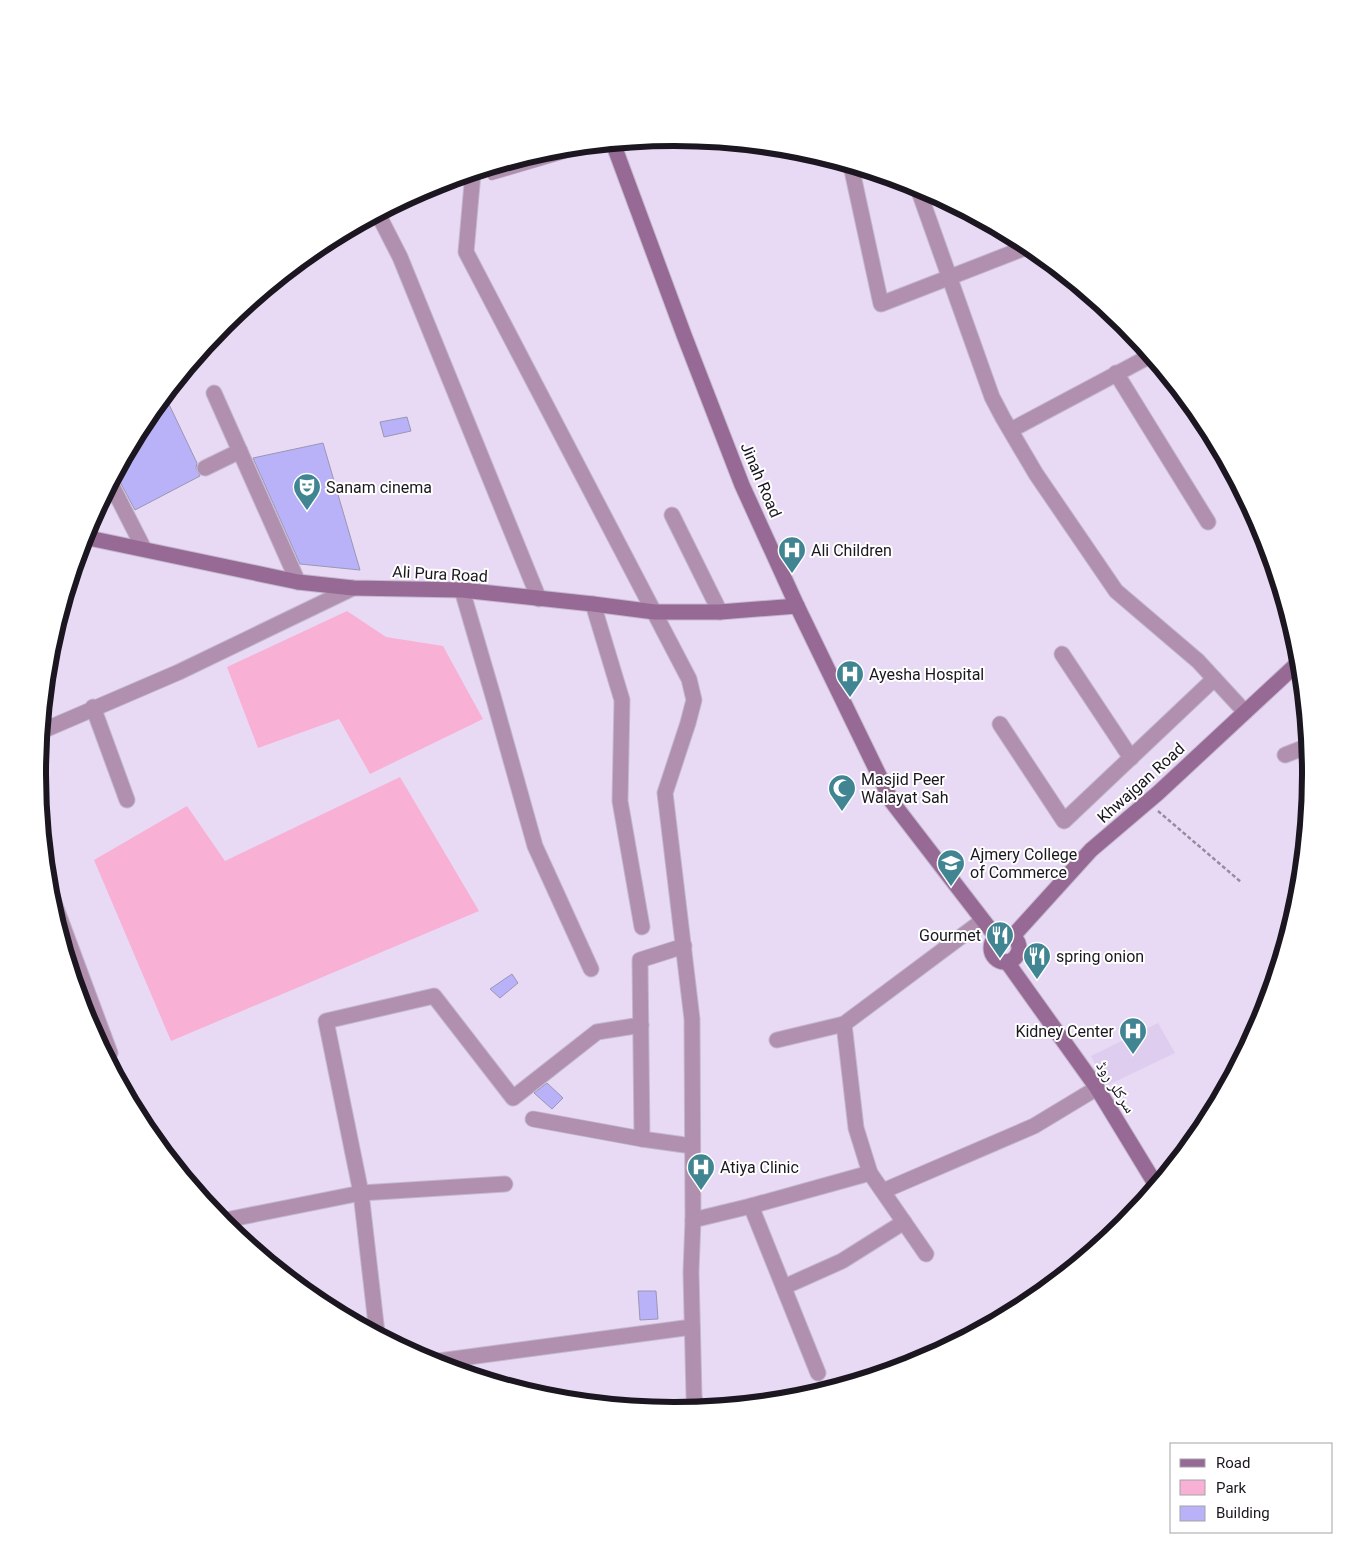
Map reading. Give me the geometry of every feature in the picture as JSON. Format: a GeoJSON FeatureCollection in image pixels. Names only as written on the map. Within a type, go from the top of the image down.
{"type":"FeatureCollection","features":[{"type":"Feature","properties":{"kind":"main road","name":"Jinah Road"},"geometry":{"type":"LineString","coordinates":[[615,150],[742,485],[892,802],[996,937]]}},
{"type":"Feature","properties":{"kind":"main road","name":"Ali Pura Road"},"geometry":{"type":"LineString","coordinates":[[92,539],[298,582],[353,588],[462,590],[655,612],[720,612],[798,606]]}},
{"type":"Feature","properties":{"kind":"main road","name":"Khwajgan Road"},"geometry":{"type":"LineString","coordinates":[[1013,936],[1091,850],[1147,802],[1293,669]]}},
{"type":"Feature","properties":{"kind":"main road"},"geometry":{"type":"LineString","coordinates":[[1005,934],[1013,936],[1018,944],[1016,956],[1007,962],[997,960],[991,952],[992,943],[996,937],[1005,934]]}},
{"type":"Feature","properties":{"kind":"main road","name":"سرکلر روڈ"},"geometry":{"type":"LineString","coordinates":[[1007,962],[1097,1088],[1153,1180]]}},
{"type":"Feature","properties":{"kind":"street"},"geometry":{"type":"LineString","coordinates":[[853,173],[881,304],[1020,250]]}},
{"type":"Feature","properties":{"kind":"street"},"geometry":{"type":"LineString","coordinates":[[472,180],[466,252],[655,612],[689,679],[694,700],[665,793],[692,1018],[693,1220],[691,1272],[695,1401]]}},
{"type":"Feature","properties":{"kind":"street"},"geometry":{"type":"LineString","coordinates":[[921,197],[992,397],[1036,474],[1116,591],[1198,661],[1245,712]]}},
{"type":"Feature","properties":{"kind":"street"},"geometry":{"type":"LineString","coordinates":[[381,219],[400,257],[539,599]]}},
{"type":"Feature","properties":{"kind":"street"},"geometry":{"type":"LineString","coordinates":[[1011,430],[1145,359]]}},
{"type":"Feature","properties":{"kind":"street"},"geometry":{"type":"LineString","coordinates":[[1116,374],[1208,522]]}},
{"type":"Feature","properties":{"kind":"street"},"geometry":{"type":"LineString","coordinates":[[214,394],[298,582]]}},
{"type":"Feature","properties":{"kind":"street"},"geometry":{"type":"LineString","coordinates":[[205,468],[240,450]]}},
{"type":"Feature","properties":{"kind":"street"},"geometry":{"type":"LineString","coordinates":[[114,490],[144,549]]}},
{"type":"Feature","properties":{"kind":"street"},"geometry":{"type":"LineString","coordinates":[[672,515],[720,612]]}},
{"type":"Feature","properties":{"kind":"street"},"geometry":{"type":"LineString","coordinates":[[48,728],[93,707],[179,672],[353,588]]}},
{"type":"Feature","properties":{"kind":"street"},"geometry":{"type":"LineString","coordinates":[[462,590],[535,846],[591,969]]}},
{"type":"Feature","properties":{"kind":"street"},"geometry":{"type":"LineString","coordinates":[[593,604],[622,700],[620,800],[642,927]]}},
{"type":"Feature","properties":{"kind":"street"},"geometry":{"type":"LineString","coordinates":[[1062,654],[1131,758]]}},
{"type":"Feature","properties":{"kind":"street"},"geometry":{"type":"LineString","coordinates":[[1000,724],[1064,821],[1214,678]]}},
{"type":"Feature","properties":{"kind":"street"},"geometry":{"type":"LineString","coordinates":[[93,707],[127,800]]}},
{"type":"Feature","properties":{"kind":"street"},"geometry":{"type":"LineString","coordinates":[[1285,755],[1301,749]]}},
{"type":"Feature","properties":{"kind":"street"},"geometry":{"type":"LineString","coordinates":[[777,1040],[844,1024],[982,921]]}},
{"type":"Feature","properties":{"kind":"street"},"geometry":{"type":"LineString","coordinates":[[642,1138],[640,960],[684,946]]}},
{"type":"Feature","properties":{"kind":"street"},"geometry":{"type":"LineString","coordinates":[[74,957],[103,1034]]}},
{"type":"Feature","properties":{"kind":"street"},"geometry":{"type":"LineString","coordinates":[[376,1326],[360,1193],[326,1021],[434,996],[513,1098],[597,1032],[641,1025]]}},
{"type":"Feature","properties":{"kind":"street"},"geometry":{"type":"LineString","coordinates":[[844,1024],[856,1128],[870,1173],[926,1254]]}},
{"type":"Feature","properties":{"kind":"street"},"geometry":{"type":"LineString","coordinates":[[883,1191],[1034,1126],[1097,1088]]}},
{"type":"Feature","properties":{"kind":"street"},"geometry":{"type":"LineString","coordinates":[[532,1119],[692,1146]]}},
{"type":"Feature","properties":{"kind":"street"},"geometry":{"type":"LineString","coordinates":[[693,1220],[870,1173]]}},
{"type":"Feature","properties":{"kind":"street"},"geometry":{"type":"LineString","coordinates":[[231,1219],[360,1193],[505,1184]]}},
{"type":"Feature","properties":{"kind":"street"},"geometry":{"type":"LineString","coordinates":[[751,1206],[818,1373]]}},
{"type":"Feature","properties":{"kind":"street"},"geometry":{"type":"LineString","coordinates":[[784,1287],[842,1261],[904,1222]]}},
{"type":"Feature","properties":{"kind":"street"},"geometry":{"type":"LineString","coordinates":[[449,1359],[692,1327]]}},
{"type":"Feature","properties":{"kind":"lane"},"geometry":{"type":"LineString","coordinates":[[492,176],[555,158]]}},
{"type":"Feature","properties":{"kind":"path"},"geometry":{"type":"LineString","coordinates":[[1147,802],[1241,882]]}},
{"type":"Feature","properties":{"kind":"shaded area","name":"Kidney Center"},"geometry":{"type":"Polygon","coordinates":[[[1158,1023],[1175,1053],[1106,1086],[1091,1056],[1158,1023]]]}},
{"type":"Feature","properties":{"kind":"green space"},"geometry":{"type":"Polygon","coordinates":[[[347,611],[386,637],[443,646],[483,719],[370,774],[339,719],[258,748],[227,667],[347,611]]]}},
{"type":"Feature","properties":{"kind":"green space"},"geometry":{"type":"Polygon","coordinates":[[[400,777],[479,911],[171,1041],[94,860],[187,806],[225,861],[400,777]]]}},
{"type":"Feature","properties":{"kind":"building"},"geometry":{"type":"Polygon","coordinates":[[[168,403],[197,463],[196,468],[200,476],[135,510],[119,480],[152,425],[168,403]]]}},
{"type":"Feature","properties":{"kind":"building"},"geometry":{"type":"Polygon","coordinates":[[[407,417],[411,431],[384,437],[380,422],[407,417]]]}},
{"type":"Feature","properties":{"kind":"building","name":"Sanam cinema"},"geometry":{"type":"Polygon","coordinates":[[[323,443],[360,570],[300,564],[253,458],[323,443]]]}},
{"type":"Feature","properties":{"kind":"building"},"geometry":{"type":"Polygon","coordinates":[[[512,974],[518,983],[500,998],[490,989],[512,974]]]}},
{"type":"Feature","properties":{"kind":"building"},"geometry":{"type":"Polygon","coordinates":[[[547,1083],[563,1098],[552,1109],[534,1093],[547,1083]]]}},
{"type":"Feature","properties":{"kind":"building"},"geometry":{"type":"Polygon","coordinates":[[[638,1291],[656,1291],[658,1319],[640,1320],[638,1291]]]}},
{"type":"Feature","properties":{"kind":"place","name":"Sanam cinema"},"geometry":{"type":"Point","coordinates":[307,511]}},
{"type":"Feature","properties":{"kind":"place","name":"Ali Children"},"geometry":{"type":"Point","coordinates":[792,574]}},
{"type":"Feature","properties":{"kind":"place","name":"Ayesha Hospital"},"geometry":{"type":"Point","coordinates":[850,698]}},
{"type":"Feature","properties":{"kind":"place","name":"Masjid Peer Walayat Sah"},"geometry":{"type":"Point","coordinates":[842,812]}},
{"type":"Feature","properties":{"kind":"place","name":"Ajmery College of Commerce"},"geometry":{"type":"Point","coordinates":[951,887]}},
{"type":"Feature","properties":{"kind":"place","name":"Gourmet"},"geometry":{"type":"Point","coordinates":[1000,959]}},
{"type":"Feature","properties":{"kind":"place","name":"spring onion"},"geometry":{"type":"Point","coordinates":[1037,980]}},
{"type":"Feature","properties":{"kind":"place","name":"Kidney Center"},"geometry":{"type":"Point","coordinates":[1133,1055]}},
{"type":"Feature","properties":{"kind":"place","name":"Atiya Clinic"},"geometry":{"type":"Point","coordinates":[701,1191]}}]}
